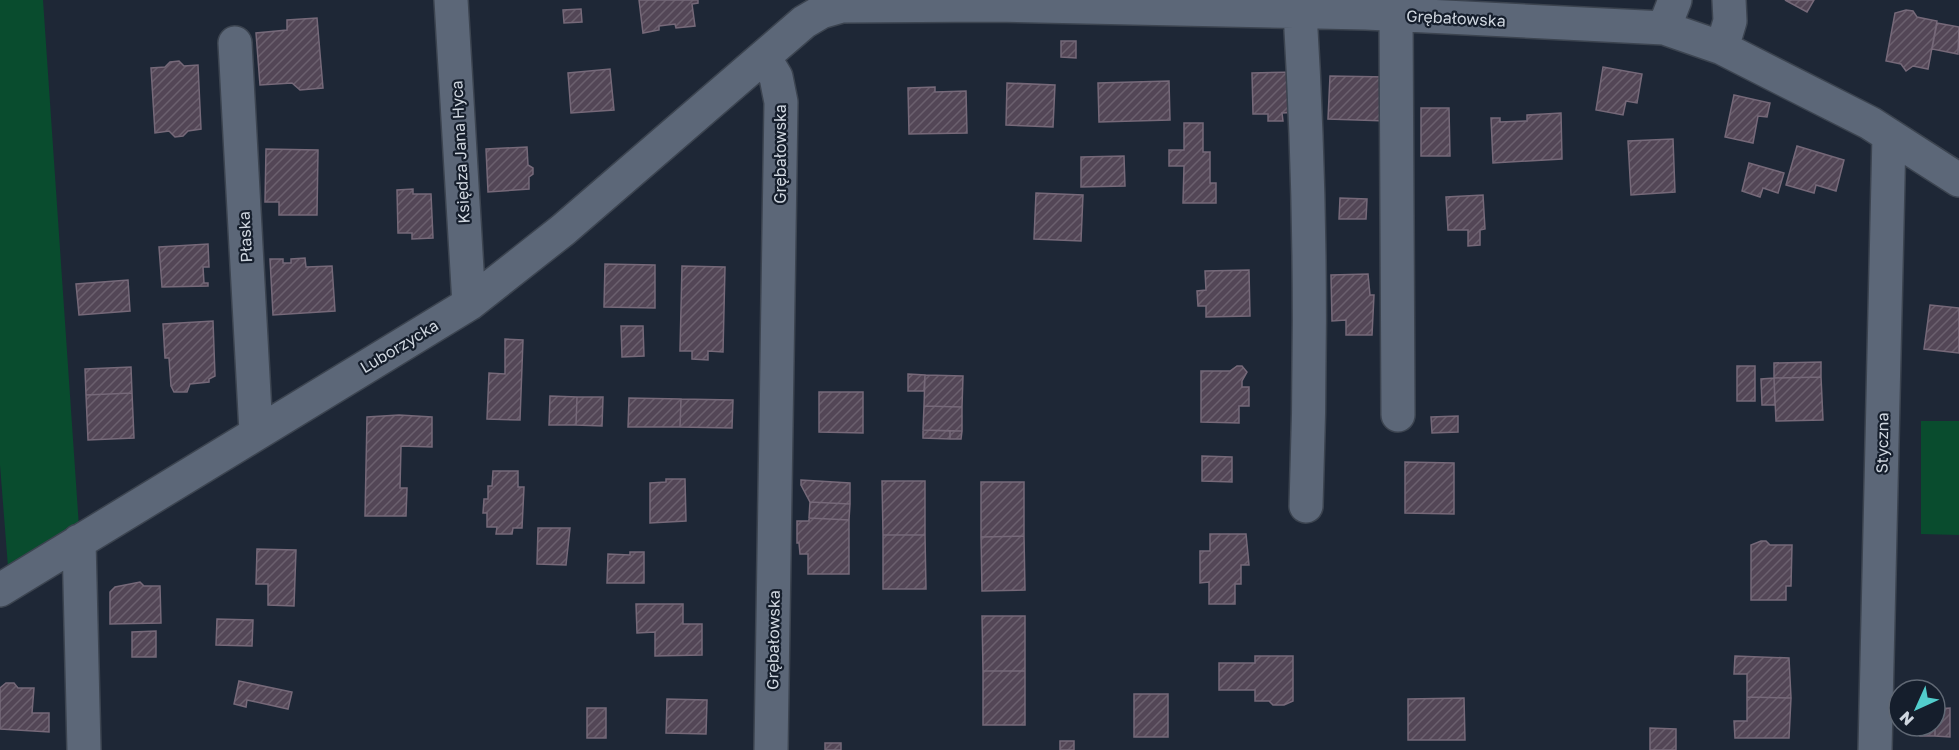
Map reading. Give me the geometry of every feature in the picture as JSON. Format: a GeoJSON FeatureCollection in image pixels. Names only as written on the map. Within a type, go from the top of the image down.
{"type":"FeatureCollection","features":[{"type":"Feature","properties":{"kind":"street","name":"Księdza Jana Hyca"},"geometry":{"type":"LineString","coordinates":[[451,0],[469,303]]}},
{"type":"Feature","properties":{"kind":"street"},"geometry":{"type":"LineString","coordinates":[[1722,48],[1730,21],[1729,0]]}},
{"type":"Feature","properties":{"kind":"street","name":"Grębałowska"},"geometry":{"type":"LineString","coordinates":[[771,750],[781,102],[776,77],[764,57],[808,8],[962,5],[1396,15],[1670,14],[1722,48],[1889,135],[1959,180]]}},
{"type":"Feature","properties":{"kind":"street"},"geometry":{"type":"LineString","coordinates":[[1300,12],[1307,120],[1311,377],[1306,506]]}},
{"type":"Feature","properties":{"kind":"street"},"geometry":{"type":"LineString","coordinates":[[1396,15],[1398,415]]}},
{"type":"Feature","properties":{"kind":"street","name":"Płaska"},"geometry":{"type":"LineString","coordinates":[[235,43],[256,432]]}},
{"type":"Feature","properties":{"kind":"street","name":"Luborzycka"},"geometry":{"type":"LineString","coordinates":[[0,590],[469,303],[563,230],[764,57]]}},
{"type":"Feature","properties":{"kind":"street","name":"Styczna"},"geometry":{"type":"LineString","coordinates":[[1875,750],[1889,135]]}},
{"type":"Feature","properties":{"kind":"street"},"geometry":{"type":"LineString","coordinates":[[79,541],[84,750]]}},
{"type":"Feature","properties":{"kind":"green space"},"geometry":{"type":"Polygon","coordinates":[[[0,0],[43,0],[79,527],[8,567],[0,465],[0,0]]]}},
{"type":"Feature","properties":{"kind":"green space"},"geometry":{"type":"Polygon","coordinates":[[[1921,421],[1959,421],[1959,535],[1921,534],[1921,421]]]}},
{"type":"Feature","properties":{"kind":"building"},"geometry":{"type":"Polygon","coordinates":[[[639,0],[698,0],[698,3],[692,4],[695,26],[676,28],[675,24],[659,26],[659,30],[643,33],[639,0]]]}},
{"type":"Feature","properties":{"kind":"building"},"geometry":{"type":"Polygon","coordinates":[[[1785,0],[1814,0],[1807,12],[1785,0]]]}},
{"type":"Feature","properties":{"kind":"building"},"geometry":{"type":"Polygon","coordinates":[[[581,9],[582,22],[564,23],[563,10],[581,9]]]}},
{"type":"Feature","properties":{"kind":"building"},"geometry":{"type":"Polygon","coordinates":[[[1913,11],[1917,17],[1937,21],[1928,69],[1913,66],[1906,71],[1901,64],[1886,61],[1895,13],[1913,11]]]}},
{"type":"Feature","properties":{"kind":"building"},"geometry":{"type":"Polygon","coordinates":[[[317,18],[323,88],[300,90],[292,83],[260,85],[256,33],[287,30],[287,20],[317,18]]]}},
{"type":"Feature","properties":{"kind":"building"},"geometry":{"type":"Polygon","coordinates":[[[1937,23],[1959,27],[1958,54],[1932,49],[1937,23]]]}},
{"type":"Feature","properties":{"kind":"building"},"geometry":{"type":"Polygon","coordinates":[[[1061,41],[1076,41],[1076,58],[1061,57],[1061,41]]]}},
{"type":"Feature","properties":{"kind":"building"},"geometry":{"type":"Polygon","coordinates":[[[179,61],[184,66],[198,65],[201,129],[188,131],[183,136],[175,137],[169,131],[155,133],[151,68],[165,67],[170,62],[179,61]]]}},
{"type":"Feature","properties":{"kind":"building"},"geometry":{"type":"Polygon","coordinates":[[[1603,67],[1642,74],[1637,103],[1626,101],[1623,115],[1596,110],[1603,67]]]}},
{"type":"Feature","properties":{"kind":"building"},"geometry":{"type":"Polygon","coordinates":[[[610,69],[614,110],[571,113],[568,73],[610,69]]]}},
{"type":"Feature","properties":{"kind":"building"},"geometry":{"type":"Polygon","coordinates":[[[1298,72],[1300,112],[1282,113],[1283,121],[1268,121],[1268,114],[1253,114],[1252,73],[1298,72]]]}},
{"type":"Feature","properties":{"kind":"building"},"geometry":{"type":"Polygon","coordinates":[[[1330,76],[1388,77],[1386,121],[1328,119],[1330,76]]]}},
{"type":"Feature","properties":{"kind":"building"},"geometry":{"type":"Polygon","coordinates":[[[1169,81],[1170,120],[1099,122],[1098,83],[1169,81]]]}},
{"type":"Feature","properties":{"kind":"building"},"geometry":{"type":"Polygon","coordinates":[[[1007,83],[1055,85],[1053,127],[1006,125],[1007,83]]]}},
{"type":"Feature","properties":{"kind":"building"},"geometry":{"type":"Polygon","coordinates":[[[935,87],[935,92],[966,91],[967,133],[909,134],[908,88],[935,87]]]}},
{"type":"Feature","properties":{"kind":"building"},"geometry":{"type":"Polygon","coordinates":[[[1734,95],[1770,103],[1767,117],[1758,116],[1753,143],[1725,137],[1734,95]]]}},
{"type":"Feature","properties":{"kind":"building"},"geometry":{"type":"Polygon","coordinates":[[[1421,108],[1449,108],[1450,156],[1421,156],[1421,108]]]}},
{"type":"Feature","properties":{"kind":"building"},"geometry":{"type":"Polygon","coordinates":[[[1561,113],[1562,159],[1493,163],[1491,118],[1500,118],[1500,122],[1527,121],[1527,115],[1561,113]]]}},
{"type":"Feature","properties":{"kind":"building"},"geometry":{"type":"Polygon","coordinates":[[[1184,123],[1203,123],[1203,152],[1210,152],[1210,183],[1216,183],[1216,203],[1183,203],[1184,166],[1169,166],[1169,150],[1184,150],[1184,123]]]}},
{"type":"Feature","properties":{"kind":"building"},"geometry":{"type":"Polygon","coordinates":[[[1673,139],[1675,192],[1631,195],[1628,141],[1673,139]]]}},
{"type":"Feature","properties":{"kind":"building"},"geometry":{"type":"Polygon","coordinates":[[[1797,146],[1844,160],[1836,191],[1816,185],[1814,193],[1786,185],[1797,146]]]}},
{"type":"Feature","properties":{"kind":"building"},"geometry":{"type":"Polygon","coordinates":[[[527,147],[528,165],[533,168],[533,174],[529,177],[529,189],[488,192],[486,149],[527,147]]]}},
{"type":"Feature","properties":{"kind":"building"},"geometry":{"type":"Polygon","coordinates":[[[266,149],[318,150],[317,215],[279,215],[279,202],[265,202],[266,149]]]}},
{"type":"Feature","properties":{"kind":"building"},"geometry":{"type":"Polygon","coordinates":[[[1124,156],[1125,186],[1081,187],[1081,157],[1124,156]]]}},
{"type":"Feature","properties":{"kind":"building"},"geometry":{"type":"Polygon","coordinates":[[[1749,163],[1784,173],[1778,193],[1763,188],[1760,197],[1742,191],[1749,163]]]}},
{"type":"Feature","properties":{"kind":"building"},"geometry":{"type":"Polygon","coordinates":[[[413,189],[413,194],[431,194],[433,238],[412,239],[412,233],[398,233],[397,190],[413,189]]]}},
{"type":"Feature","properties":{"kind":"building"},"geometry":{"type":"Polygon","coordinates":[[[1036,193],[1083,195],[1081,241],[1034,239],[1036,193]]]}},
{"type":"Feature","properties":{"kind":"building"},"geometry":{"type":"Polygon","coordinates":[[[1483,195],[1485,229],[1480,230],[1480,245],[1468,246],[1468,230],[1448,230],[1446,197],[1483,195]]]}},
{"type":"Feature","properties":{"kind":"building"},"geometry":{"type":"Polygon","coordinates":[[[1340,198],[1367,199],[1366,219],[1339,219],[1340,198]]]}},
{"type":"Feature","properties":{"kind":"building"},"geometry":{"type":"Polygon","coordinates":[[[208,244],[209,267],[203,267],[204,283],[208,283],[208,286],[162,287],[159,247],[208,244]]]}},
{"type":"Feature","properties":{"kind":"building"},"geometry":{"type":"Polygon","coordinates":[[[305,258],[306,267],[332,266],[335,311],[273,315],[270,259],[283,259],[283,263],[291,263],[291,259],[305,258]]]}},
{"type":"Feature","properties":{"kind":"building"},"geometry":{"type":"Polygon","coordinates":[[[605,264],[655,265],[655,308],[604,307],[605,264]]]}},
{"type":"Feature","properties":{"kind":"building"},"geometry":{"type":"Polygon","coordinates":[[[682,266],[725,267],[723,352],[708,351],[708,360],[692,359],[692,351],[680,351],[682,266]]]}},
{"type":"Feature","properties":{"kind":"building"},"geometry":{"type":"Polygon","coordinates":[[[1249,270],[1250,316],[1206,317],[1206,306],[1198,306],[1197,291],[1206,290],[1205,271],[1249,270]]]}},
{"type":"Feature","properties":{"kind":"building"},"geometry":{"type":"Polygon","coordinates":[[[1368,274],[1370,295],[1374,295],[1372,335],[1346,335],[1346,320],[1332,321],[1331,275],[1368,274]]]}},
{"type":"Feature","properties":{"kind":"building"},"geometry":{"type":"Polygon","coordinates":[[[128,280],[130,311],[79,315],[76,284],[128,280]]]}},
{"type":"Feature","properties":{"kind":"building"},"geometry":{"type":"Polygon","coordinates":[[[1930,305],[1959,308],[1959,353],[1924,349],[1930,305]]]}},
{"type":"Feature","properties":{"kind":"building"},"geometry":{"type":"Polygon","coordinates":[[[213,321],[215,376],[209,379],[209,382],[190,384],[187,392],[174,392],[171,386],[169,358],[165,358],[163,324],[213,321]]]}},
{"type":"Feature","properties":{"kind":"building"},"geometry":{"type":"Polygon","coordinates":[[[621,326],[643,326],[644,356],[622,357],[621,326]]]}},
{"type":"Feature","properties":{"kind":"building"},"geometry":{"type":"Polygon","coordinates":[[[505,339],[523,340],[520,420],[487,419],[489,373],[505,374],[505,339]]]}},
{"type":"Feature","properties":{"kind":"building"},"geometry":{"type":"Polygon","coordinates":[[[1821,362],[1821,377],[1774,378],[1774,363],[1821,362]]]}},
{"type":"Feature","properties":{"kind":"building"},"geometry":{"type":"Polygon","coordinates":[[[1237,366],[1242,366],[1247,372],[1242,381],[1242,387],[1249,387],[1249,406],[1239,406],[1239,423],[1201,422],[1201,371],[1230,371],[1237,366]]]}},
{"type":"Feature","properties":{"kind":"building"},"geometry":{"type":"Polygon","coordinates":[[[1737,366],[1755,366],[1755,401],[1737,401],[1737,366]]]}},
{"type":"Feature","properties":{"kind":"building"},"geometry":{"type":"Polygon","coordinates":[[[131,367],[132,393],[86,395],[85,369],[131,367]]]}},
{"type":"Feature","properties":{"kind":"building"},"geometry":{"type":"Polygon","coordinates":[[[908,374],[925,375],[924,391],[908,391],[908,374]]]}},
{"type":"Feature","properties":{"kind":"building"},"geometry":{"type":"Polygon","coordinates":[[[925,375],[963,376],[962,407],[924,406],[925,375]]]}},
{"type":"Feature","properties":{"kind":"building"},"geometry":{"type":"Polygon","coordinates":[[[1821,377],[1823,420],[1776,421],[1774,378],[1821,377]]]}},
{"type":"Feature","properties":{"kind":"building"},"geometry":{"type":"Polygon","coordinates":[[[1774,378],[1775,405],[1762,405],[1761,379],[1774,378]]]}},
{"type":"Feature","properties":{"kind":"building"},"geometry":{"type":"Polygon","coordinates":[[[819,392],[863,392],[863,433],[819,432],[819,392]]]}},
{"type":"Feature","properties":{"kind":"building"},"geometry":{"type":"Polygon","coordinates":[[[132,393],[134,438],[88,440],[86,395],[132,393]]]}},
{"type":"Feature","properties":{"kind":"building"},"geometry":{"type":"Polygon","coordinates":[[[550,396],[577,397],[576,425],[549,425],[550,396]]]}},
{"type":"Feature","properties":{"kind":"building"},"geometry":{"type":"Polygon","coordinates":[[[577,397],[603,397],[602,426],[576,425],[577,397]]]}},
{"type":"Feature","properties":{"kind":"building"},"geometry":{"type":"Polygon","coordinates":[[[629,398],[681,399],[680,427],[628,427],[629,398]]]}},
{"type":"Feature","properties":{"kind":"building"},"geometry":{"type":"Polygon","coordinates":[[[681,399],[733,400],[732,428],[680,427],[681,399]]]}},
{"type":"Feature","properties":{"kind":"building"},"geometry":{"type":"Polygon","coordinates":[[[924,406],[962,407],[962,431],[923,430],[924,406]]]}},
{"type":"Feature","properties":{"kind":"building"},"geometry":{"type":"Polygon","coordinates":[[[399,415],[432,417],[432,447],[401,446],[400,488],[407,488],[406,516],[365,516],[367,417],[399,415]]]}},
{"type":"Feature","properties":{"kind":"building"},"geometry":{"type":"Polygon","coordinates":[[[1458,416],[1458,432],[1432,433],[1431,417],[1458,416]]]}},
{"type":"Feature","properties":{"kind":"building"},"geometry":{"type":"Polygon","coordinates":[[[923,430],[950,431],[950,439],[923,438],[923,430]]]}},
{"type":"Feature","properties":{"kind":"building"},"geometry":{"type":"Polygon","coordinates":[[[950,431],[962,431],[961,439],[950,439],[950,431]]]}},
{"type":"Feature","properties":{"kind":"building"},"geometry":{"type":"Polygon","coordinates":[[[1202,456],[1232,457],[1232,482],[1202,481],[1202,456]]]}},
{"type":"Feature","properties":{"kind":"building"},"geometry":{"type":"Polygon","coordinates":[[[1405,462],[1454,463],[1454,514],[1405,513],[1405,462]]]}},
{"type":"Feature","properties":{"kind":"building"},"geometry":{"type":"Polygon","coordinates":[[[493,471],[518,471],[518,487],[524,487],[522,528],[513,528],[512,534],[496,534],[497,527],[487,527],[487,513],[483,513],[484,499],[488,499],[488,486],[492,486],[493,471]]]}},
{"type":"Feature","properties":{"kind":"building"},"geometry":{"type":"Polygon","coordinates":[[[666,479],[685,479],[686,521],[650,523],[650,483],[666,482],[666,479]]]}},
{"type":"Feature","properties":{"kind":"building"},"geometry":{"type":"Polygon","coordinates":[[[801,480],[850,483],[850,504],[810,502],[801,485],[801,480]]]}},
{"type":"Feature","properties":{"kind":"building"},"geometry":{"type":"Polygon","coordinates":[[[882,481],[925,481],[925,535],[883,535],[882,481]]]}},
{"type":"Feature","properties":{"kind":"building"},"geometry":{"type":"Polygon","coordinates":[[[981,482],[1024,482],[1024,536],[981,537],[981,482]]]}},
{"type":"Feature","properties":{"kind":"building"},"geometry":{"type":"Polygon","coordinates":[[[810,502],[850,504],[849,520],[809,518],[810,502]]]}},
{"type":"Feature","properties":{"kind":"building"},"geometry":{"type":"Polygon","coordinates":[[[809,518],[849,520],[849,574],[808,574],[808,554],[800,554],[799,543],[797,543],[797,521],[809,521],[809,518]]]}},
{"type":"Feature","properties":{"kind":"building"},"geometry":{"type":"Polygon","coordinates":[[[538,528],[570,528],[566,565],[537,564],[538,528]]]}},
{"type":"Feature","properties":{"kind":"building"},"geometry":{"type":"Polygon","coordinates":[[[1210,534],[1246,534],[1249,565],[1241,565],[1241,584],[1235,584],[1235,604],[1209,604],[1209,582],[1200,583],[1200,551],[1210,551],[1210,534]]]}},
{"type":"Feature","properties":{"kind":"building"},"geometry":{"type":"Polygon","coordinates":[[[883,535],[925,535],[926,589],[883,589],[883,535]]]}},
{"type":"Feature","properties":{"kind":"building"},"geometry":{"type":"Polygon","coordinates":[[[1024,536],[1025,590],[982,591],[981,537],[1024,536]]]}},
{"type":"Feature","properties":{"kind":"building"},"geometry":{"type":"Polygon","coordinates":[[[1766,541],[1770,545],[1792,545],[1791,586],[1786,586],[1786,600],[1751,600],[1751,545],[1766,541]]]}},
{"type":"Feature","properties":{"kind":"building"},"geometry":{"type":"Polygon","coordinates":[[[257,549],[296,550],[294,606],[268,605],[268,584],[256,584],[257,549]]]}},
{"type":"Feature","properties":{"kind":"building"},"geometry":{"type":"Polygon","coordinates":[[[630,552],[644,552],[644,583],[607,583],[608,554],[630,555],[630,552]]]}},
{"type":"Feature","properties":{"kind":"building"},"geometry":{"type":"Polygon","coordinates":[[[140,582],[144,586],[160,586],[161,623],[110,624],[110,592],[115,587],[140,582]]]}},
{"type":"Feature","properties":{"kind":"building"},"geometry":{"type":"Polygon","coordinates":[[[636,604],[683,604],[683,624],[702,624],[702,655],[655,656],[655,632],[637,633],[636,604]]]}},
{"type":"Feature","properties":{"kind":"building"},"geometry":{"type":"Polygon","coordinates":[[[982,616],[1025,616],[1025,671],[983,671],[982,616]]]}},
{"type":"Feature","properties":{"kind":"building"},"geometry":{"type":"Polygon","coordinates":[[[217,619],[253,620],[252,646],[216,645],[217,619]]]}},
{"type":"Feature","properties":{"kind":"building"},"geometry":{"type":"Polygon","coordinates":[[[156,631],[156,657],[132,657],[132,632],[156,631]]]}},
{"type":"Feature","properties":{"kind":"building"},"geometry":{"type":"Polygon","coordinates":[[[1255,656],[1293,656],[1293,701],[1284,705],[1273,705],[1269,701],[1255,701],[1255,690],[1219,690],[1219,663],[1255,663],[1255,656]]]}},
{"type":"Feature","properties":{"kind":"building"},"geometry":{"type":"Polygon","coordinates":[[[1735,656],[1789,658],[1791,698],[1747,697],[1747,674],[1734,674],[1735,656]]]}},
{"type":"Feature","properties":{"kind":"building"},"geometry":{"type":"Polygon","coordinates":[[[983,671],[1025,671],[1025,725],[983,725],[983,671]]]}},
{"type":"Feature","properties":{"kind":"building"},"geometry":{"type":"Polygon","coordinates":[[[239,681],[292,692],[288,709],[247,700],[246,707],[234,704],[239,681]]]}},
{"type":"Feature","properties":{"kind":"building"},"geometry":{"type":"Polygon","coordinates":[[[6,683],[14,683],[18,688],[34,688],[32,713],[49,713],[49,732],[0,729],[0,688],[6,683]]]}},
{"type":"Feature","properties":{"kind":"building"},"geometry":{"type":"Polygon","coordinates":[[[1134,694],[1168,694],[1168,737],[1134,737],[1134,694]]]}},
{"type":"Feature","properties":{"kind":"building"},"geometry":{"type":"Polygon","coordinates":[[[1747,697],[1791,698],[1789,738],[1735,738],[1734,721],[1747,721],[1747,697]]]}},
{"type":"Feature","properties":{"kind":"building"},"geometry":{"type":"Polygon","coordinates":[[[1464,698],[1465,740],[1408,740],[1408,699],[1464,698]]]}},
{"type":"Feature","properties":{"kind":"building"},"geometry":{"type":"Polygon","coordinates":[[[667,699],[707,700],[706,734],[666,733],[667,699]]]}},
{"type":"Feature","properties":{"kind":"building"},"geometry":{"type":"Polygon","coordinates":[[[587,708],[606,708],[606,738],[587,738],[587,708]]]}},
{"type":"Feature","properties":{"kind":"building"},"geometry":{"type":"Polygon","coordinates":[[[1947,708],[1950,708],[1950,737],[1947,737],[1947,708]]]}},
{"type":"Feature","properties":{"kind":"building"},"geometry":{"type":"Polygon","coordinates":[[[1650,728],[1676,729],[1676,750],[1650,750],[1650,728]]]}},
{"type":"Feature","properties":{"kind":"building"},"geometry":{"type":"Polygon","coordinates":[[[1060,741],[1074,741],[1074,750],[1060,750],[1060,741]]]}},
{"type":"Feature","properties":{"kind":"building"},"geometry":{"type":"Polygon","coordinates":[[[825,743],[841,743],[841,750],[825,750],[825,743]]]}}]}
